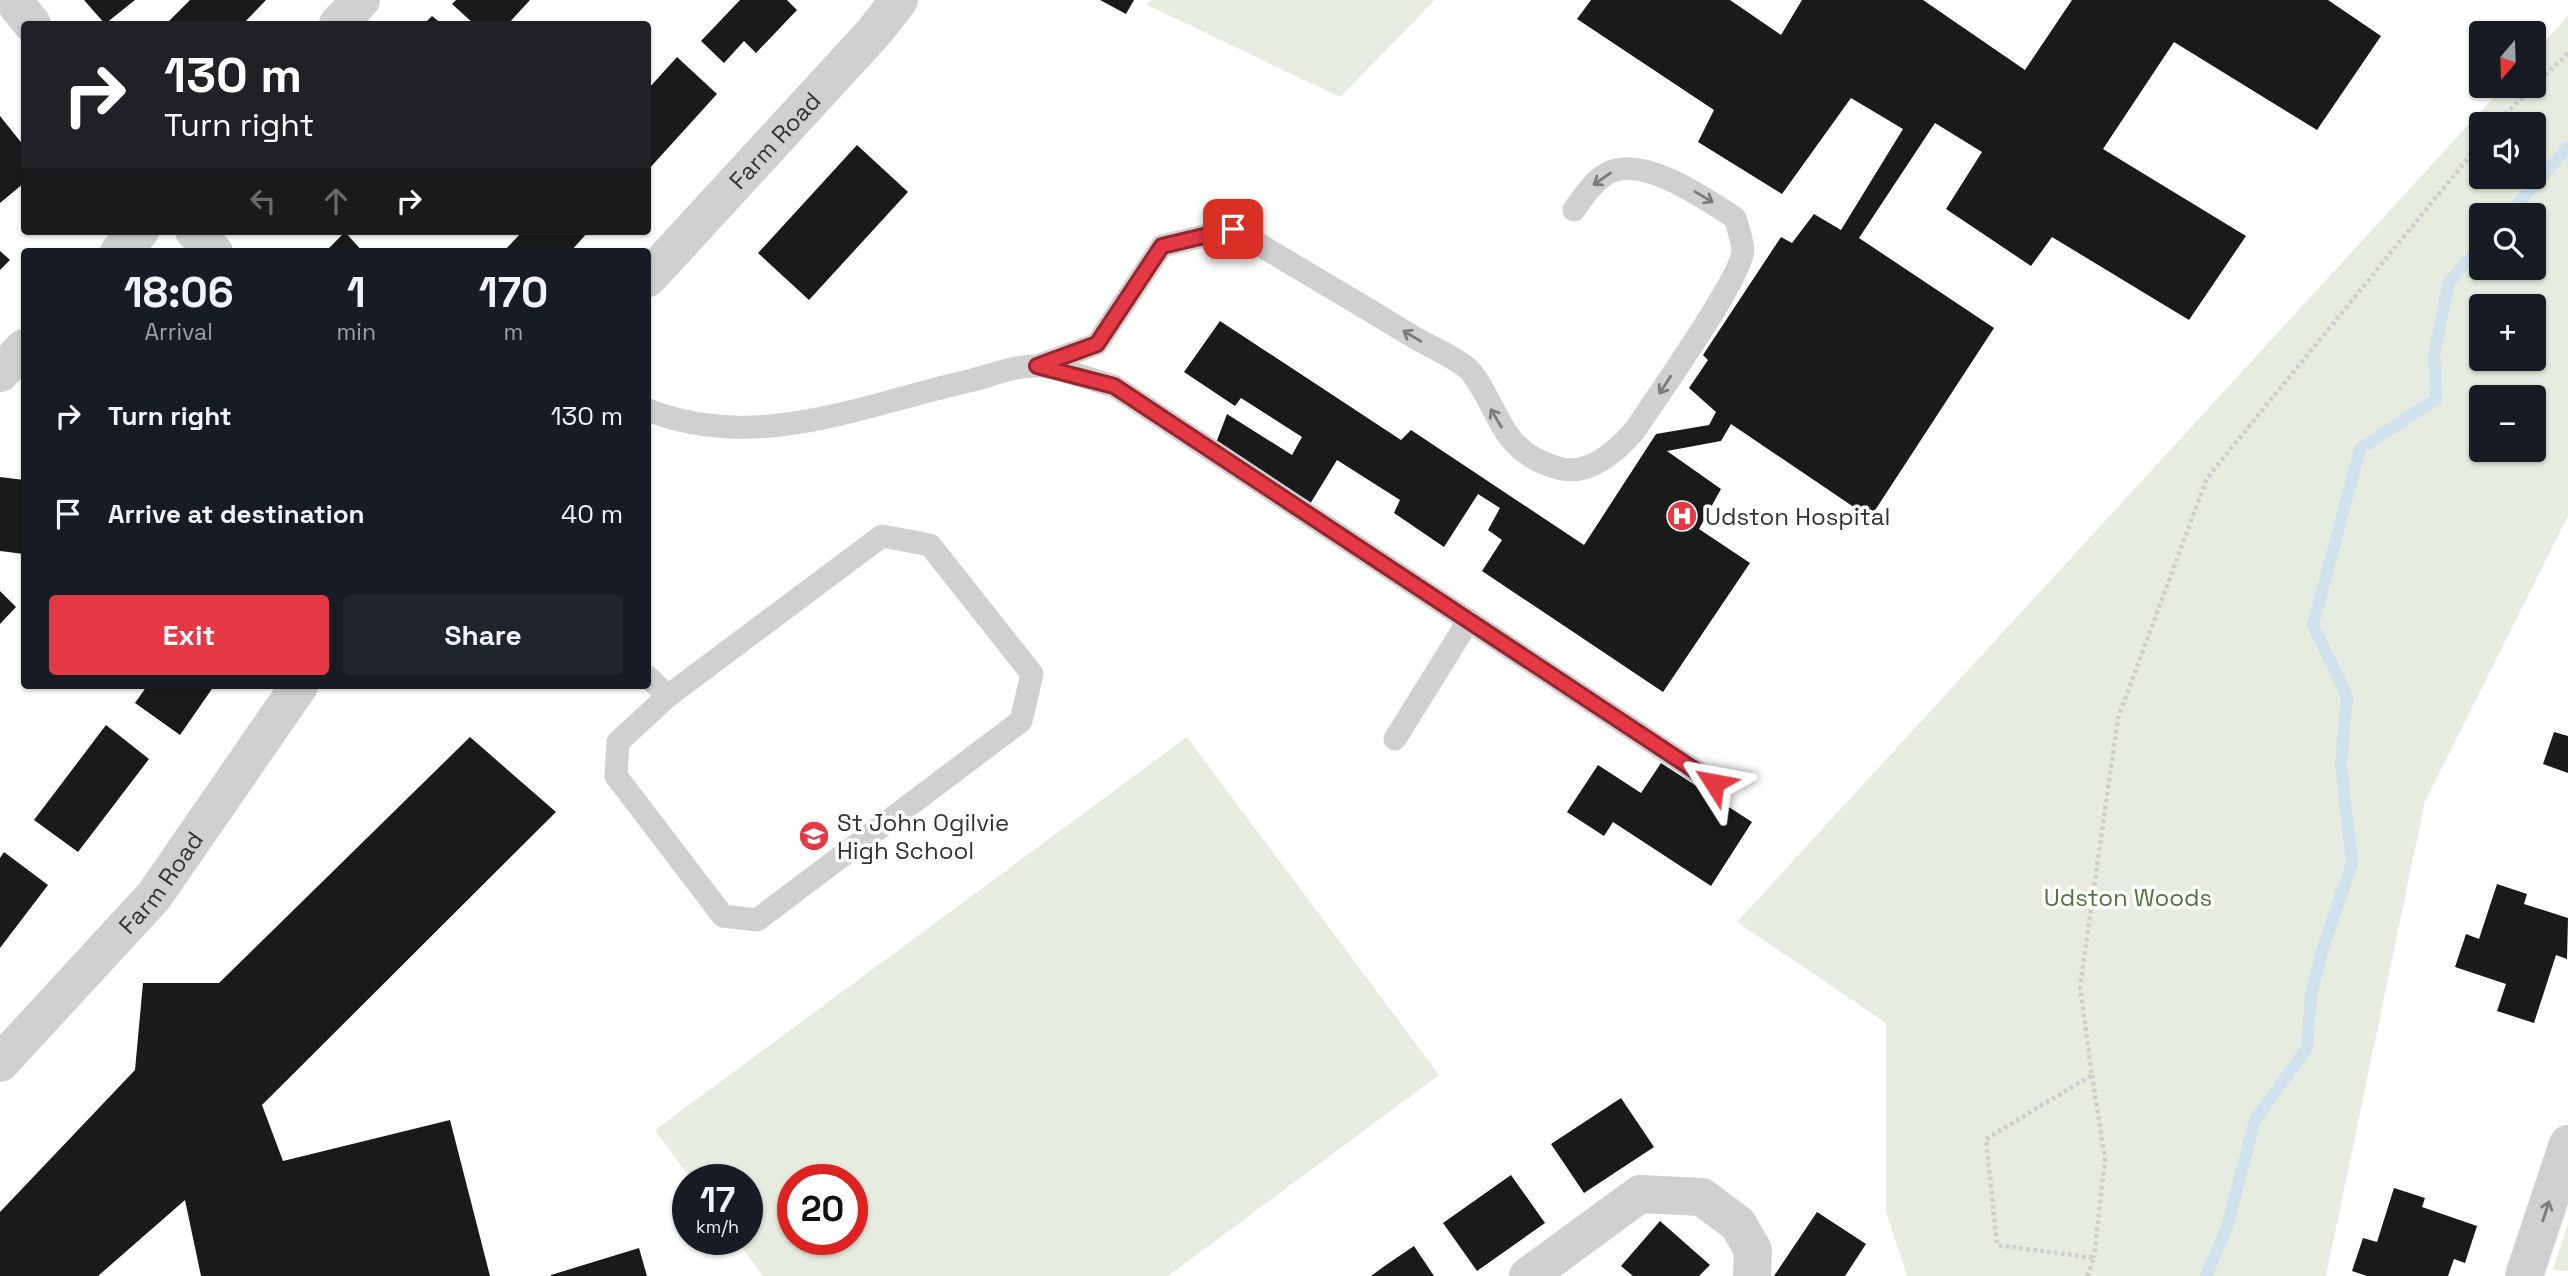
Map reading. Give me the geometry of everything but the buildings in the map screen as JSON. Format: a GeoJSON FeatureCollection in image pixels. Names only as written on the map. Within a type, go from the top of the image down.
{"type":"FeatureCollection","features":[{"type":"Feature","properties":{"kind":"street"},"geometry":{"type":"LineString","coordinates":[[13,0],[30,21]]}},
{"type":"Feature","properties":{"kind":"street"},"geometry":{"type":"LineString","coordinates":[[341,21],[361,0]]}},
{"type":"Feature","properties":{"kind":"street","name":"Farm Road"},"geometry":{"type":"LineString","coordinates":[[651,275],[876,31],[899,0]]}},
{"type":"Feature","properties":{"kind":"street"},"geometry":{"type":"LineString","coordinates":[[123,248],[136,235]]}},
{"type":"Feature","properties":{"kind":"street"},"geometry":{"type":"LineString","coordinates":[[198,235],[210,248]]}},
{"type":"Feature","properties":{"kind":"street"},"geometry":{"type":"LineString","coordinates":[[0,373],[21,351]]}},
{"type":"Feature","properties":{"kind":"street","name":"Farm Road"},"geometry":{"type":"LineString","coordinates":[[0,1063],[154,896],[297,689]]}},
{"type":"Feature","properties":{"kind":"street"},"geometry":{"type":"LineString","coordinates":[[2524,1276],[2568,1143]]}},
{"type":"Feature","properties":{"kind":"street"},"geometry":{"type":"LineString","coordinates":[[1528,1276],[1640,1194],[1702,1197],[1738,1224],[1754,1250],[1752,1276]]}},
{"type":"Feature","properties":{"kind":"lane"},"geometry":{"type":"LineString","coordinates":[[651,411],[675,420],[747,428],[827,419],[929,390],[1037,366],[1097,344],[1162,246],[1233,229],[1471,371],[1497,422],[1516,446],[1542,463],[1561,470],[1596,464],[1620,447],[1635,430],[1736,272],[1743,251],[1735,218],[1698,193],[1642,169],[1624,168],[1607,173],[1588,189],[1574,210]]}},
{"type":"Feature","properties":{"kind":"lane"},"geometry":{"type":"LineString","coordinates":[[1037,366],[1114,386],[1714,783]]}},
{"type":"Feature","properties":{"kind":"lane"},"geometry":{"type":"LineString","coordinates":[[882,536],[930,545],[1032,674],[1021,721],[757,920],[723,916],[616,776],[618,741],[668,696],[882,536]]}},
{"type":"Feature","properties":{"kind":"lane"},"geometry":{"type":"LineString","coordinates":[[1395,739],[1469,620]]}},
{"type":"Feature","properties":{"kind":"lane"},"geometry":{"type":"LineString","coordinates":[[651,680],[668,696]]}},
{"type":"Feature","properties":{"kind":"path"},"geometry":{"type":"LineString","coordinates":[[2508,112],[2568,53]]}},
{"type":"Feature","properties":{"kind":"path"},"geometry":{"type":"LineString","coordinates":[[2087,1276],[2094,1258],[2105,1158],[2080,986],[2118,718],[2207,478],[2469,157]]}},
{"type":"Feature","properties":{"kind":"path"},"geometry":{"type":"LineString","coordinates":[[2092,1075],[1986,1139],[1997,1245],[2094,1258]]}},
{"type":"Feature","properties":{"kind":"green space"},"geometry":{"type":"Polygon","coordinates":[[[1151,0],[1435,0],[1340,97],[1147,5],[1151,0]]]}},
{"type":"Feature","properties":{"kind":"green space","name":"Udston Woods"},"geometry":{"type":"Polygon","coordinates":[[[2568,16],[2568,516],[2425,801],[2326,1276],[1907,1276],[1886,1212],[1886,1023],[1737,922],[2469,124],[2469,189],[2546,189],[2546,112],[2480,112],[2493,98],[2546,98],[2546,40],[2568,16]]]}},
{"type":"Feature","properties":{"kind":"green space"},"geometry":{"type":"Polygon","coordinates":[[[1187,737],[1439,1075],[1168,1276],[763,1276],[748,1255],[763,1255],[763,1164],[680,1164],[655,1130],[1187,737]]]}},
{"type":"Feature","properties":{"kind":"green space"},"geometry":{"type":"Polygon","coordinates":[[[2568,1223],[2568,1271],[2553,1270],[2568,1223]]]}},
{"type":"Feature","properties":{"kind":"waterway"},"geometry":{"type":"LineString","coordinates":[[2519,203],[2568,147]]}},
{"type":"Feature","properties":{"kind":"waterway"},"geometry":{"type":"LineString","coordinates":[[2206,1276],[2227,1227],[2255,1120],[2307,1048],[2311,996],[2322,951],[2352,863],[2341,765],[2347,696],[2313,625],[2360,449],[2436,399],[2434,354],[2449,282],[2469,260]]}},
{"type":"Feature","properties":{"kind":"place","name":"Udston Hospital"},"geometry":{"type":"Point","coordinates":[1682,516]}},
{"type":"Feature","properties":{"kind":"place","name":"St John Ogilvie High School"},"geometry":{"type":"Point","coordinates":[814,836]}},
{"type":"Feature","properties":{"kind":"route"},"geometry":{"type":"LineString","coordinates":[[1233,229],[1162,246],[1097,344],[1037,366],[1114,386],[1714,783]]}}]}
